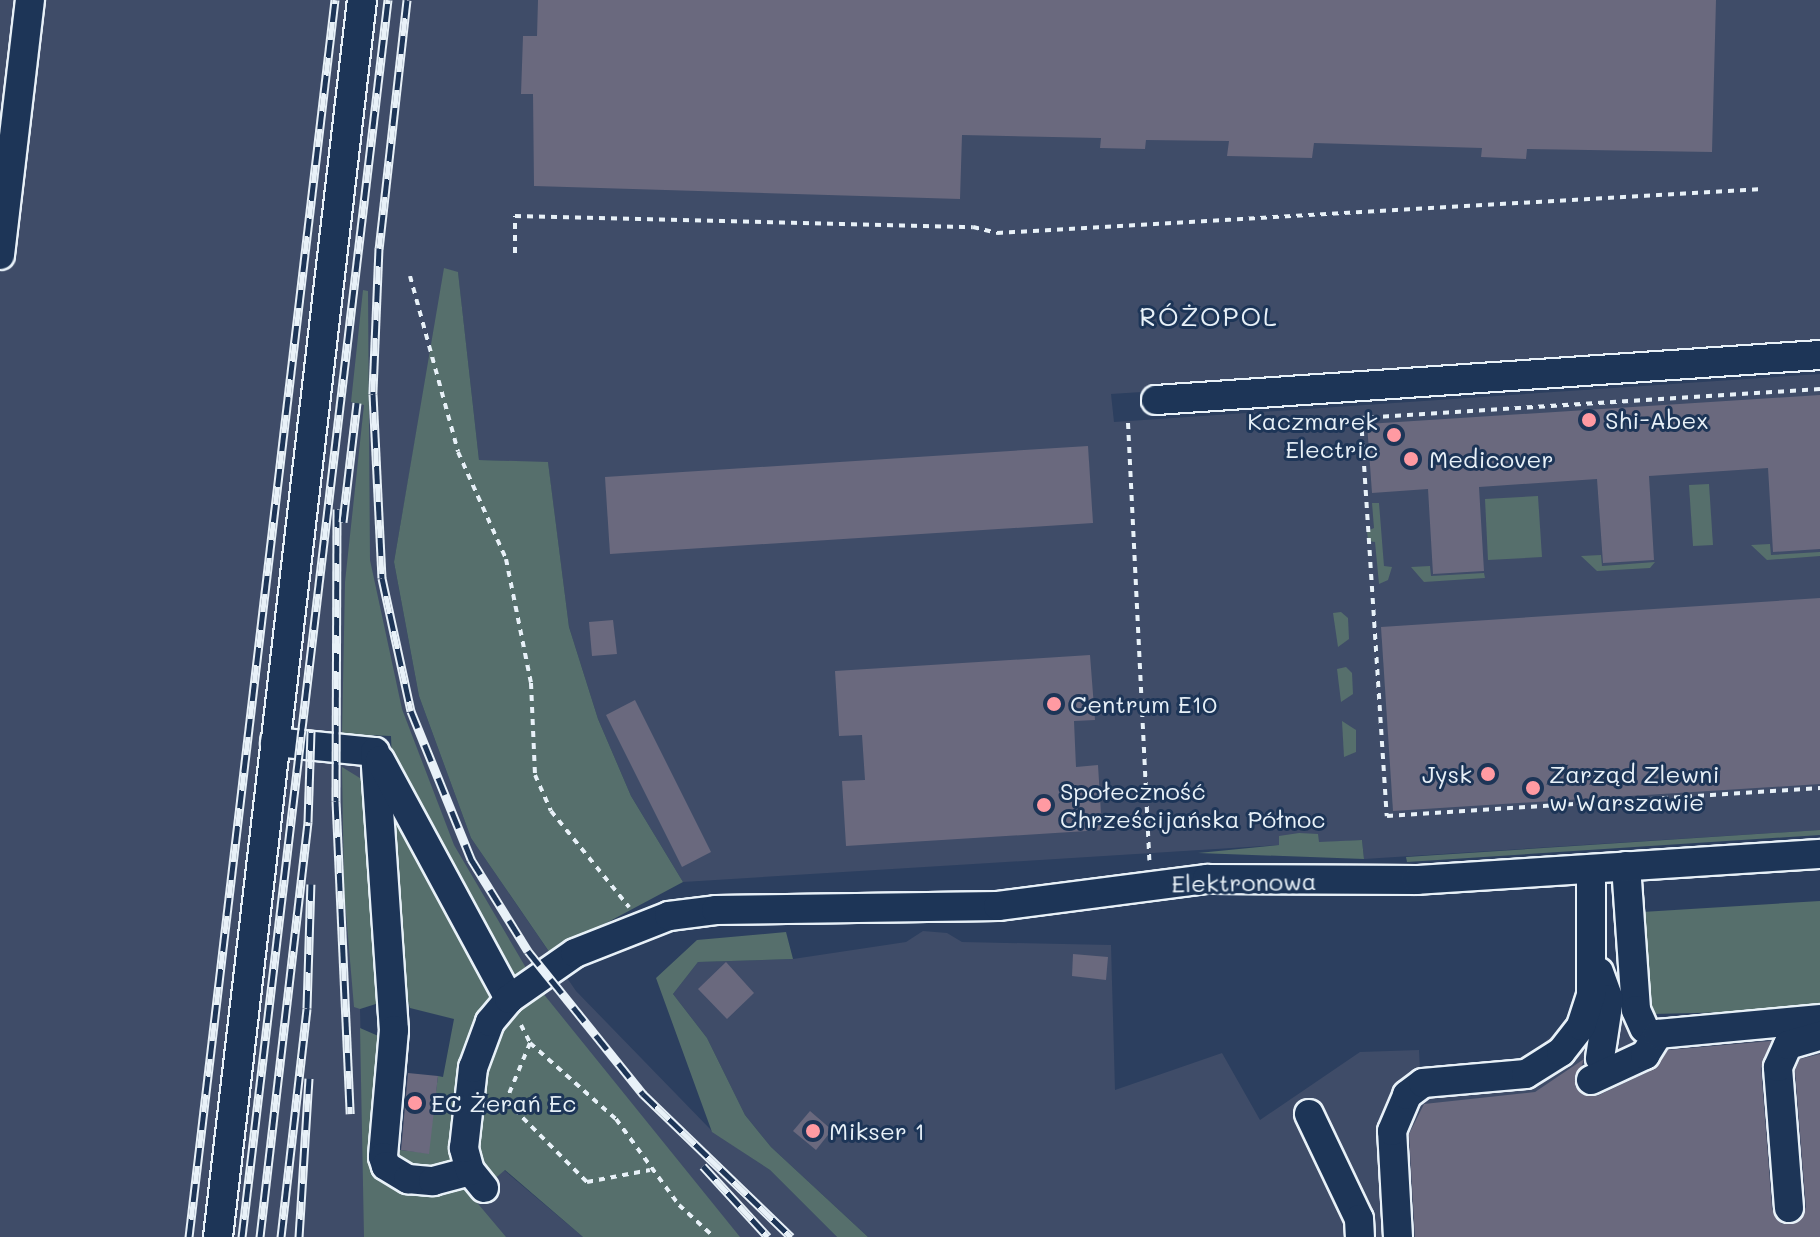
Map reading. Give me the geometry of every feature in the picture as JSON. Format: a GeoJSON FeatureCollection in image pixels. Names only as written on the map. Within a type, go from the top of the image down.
{"type":"FeatureCollection","features":[{"type":"Feature","properties":{"kind":"street"},"geometry":{"type":"LineString","coordinates":[[0,255],[30,0]]}},
{"type":"Feature","properties":{"kind":"street"},"geometry":{"type":"LineString","coordinates":[[218,1237],[362,0]]}},
{"type":"Feature","properties":{"kind":"street"},"geometry":{"type":"LineString","coordinates":[[1156,400],[1820,355]]}},
{"type":"Feature","properties":{"kind":"street"},"geometry":{"type":"LineString","coordinates":[[275,742],[375,752]]}},
{"type":"Feature","properties":{"kind":"street"},"geometry":{"type":"LineString","coordinates":[[375,752],[509,999],[490,1022],[473,1068],[464,1148],[477,1180],[408,1179],[386,1166],[383,1157],[394,1030],[375,752]]}},
{"type":"Feature","properties":{"kind":"street","name":"Elektronowa"},"geometry":{"type":"LineString","coordinates":[[509,999],[575,953],[656,920],[716,910],[998,906],[1207,879],[1417,880],[1820,854]]}},
{"type":"Feature","properties":{"kind":"street"},"geometry":{"type":"LineString","coordinates":[[1626,866],[1636,1010],[1644,1028]]}},
{"type":"Feature","properties":{"kind":"street"},"geometry":{"type":"LineString","coordinates":[[1585,1016],[1594,956],[1591,869]]}},
{"type":"Feature","properties":{"kind":"street"},"geometry":{"type":"LineString","coordinates":[[1594,956],[1609,999],[1595,1069],[1645,1055],[1658,1034],[1755,1025],[1818,1031]]}},
{"type":"Feature","properties":{"kind":"street"},"geometry":{"type":"LineString","coordinates":[[1398,1237],[1393,1118],[1407,1095],[1423,1083],[1526,1074],[1561,1052],[1585,1016],[1609,999],[1633,975]]}},
{"type":"Feature","properties":{"kind":"street"},"geometry":{"type":"LineString","coordinates":[[1789,1208],[1778,1067],[1788,1045],[1818,1031]]}},
{"type":"Feature","properties":{"kind":"street"},"geometry":{"type":"LineString","coordinates":[[1309,1114],[1359,1219],[1360,1237]]}},
{"type":"Feature","properties":{"kind":"path"},"geometry":{"type":"LineString","coordinates":[[515,253],[515,216],[973,227],[997,233],[1763,189]]}},
{"type":"Feature","properties":{"kind":"path"},"geometry":{"type":"LineString","coordinates":[[410,276],[458,452],[509,570],[531,683],[535,775],[551,811],[656,920]]}},
{"type":"Feature","properties":{"kind":"path"},"geometry":{"type":"LineString","coordinates":[[1820,389],[1361,418],[1387,816],[1820,788]]}},
{"type":"Feature","properties":{"kind":"path"},"geometry":{"type":"LineString","coordinates":[[1128,423],[1149,860]]}},
{"type":"Feature","properties":{"kind":"path"},"geometry":{"type":"LineString","coordinates":[[509,999],[530,1043],[616,1119],[650,1170],[714,1237]]}},
{"type":"Feature","properties":{"kind":"path"},"geometry":{"type":"LineString","coordinates":[[530,1043],[506,1101],[587,1182],[650,1170]]}},
{"type":"Feature","properties":{"kind":"shaded area"},"geometry":{"type":"Polygon","coordinates":[[[0,0],[1820,0],[1820,348],[1111,394],[1114,422],[1820,374],[1820,830],[1364,859],[1362,840],[683,882],[631,796],[598,719],[569,627],[548,463],[479,460],[458,273],[445,269],[394,562],[419,696],[471,838],[576,991],[712,1131],[770,1170],[837,1237],[738,1237],[545,1001],[446,846],[396,710],[367,736],[356,856],[365,1199],[470,1203],[504,1170],[583,1237],[0,1237],[0,0]]]}},
{"type":"Feature","properties":{"kind":"shaded area"},"geometry":{"type":"Polygon","coordinates":[[[923,931],[947,933],[962,942],[1111,945],[1115,1090],[1222,1053],[1260,1120],[1360,1052],[1419,1050],[1420,1070],[1521,1061],[1570,1021],[1820,1010],[1820,1237],[868,1237],[771,1147],[745,1115],[707,1038],[673,994],[698,962],[793,959],[906,942],[923,931]]]}},
{"type":"Feature","properties":{"kind":"green space"},"geometry":{"type":"Polygon","coordinates":[[[444,268],[458,272],[479,460],[548,462],[569,627],[598,719],[631,796],[683,882],[550,953],[471,838],[419,696],[394,562],[444,268]]]}},
{"type":"Feature","properties":{"kind":"green space"},"geometry":{"type":"Polygon","coordinates":[[[363,290],[368,291],[370,560],[402,709],[454,845],[529,973],[514,983],[452,1149],[463,1186],[506,1237],[364,1237],[360,1028],[383,1038],[391,1149],[428,1153],[438,1076],[443,1077],[454,1019],[410,1008],[399,974],[391,736],[342,734],[345,582],[364,405],[351,402],[363,290]]]}},
{"type":"Feature","properties":{"kind":"green space"},"geometry":{"type":"Polygon","coordinates":[[[1709,484],[1713,545],[1693,546],[1689,485],[1709,484]]]}},
{"type":"Feature","properties":{"kind":"green space"},"geometry":{"type":"Polygon","coordinates":[[[1538,496],[1542,557],[1488,560],[1485,499],[1538,496]]]}},
{"type":"Feature","properties":{"kind":"green space"},"geometry":{"type":"Polygon","coordinates":[[[1372,503],[1379,503],[1384,566],[1392,567],[1388,580],[1379,584],[1375,542],[1368,541],[1367,531],[1374,528],[1372,503]]]}},
{"type":"Feature","properties":{"kind":"green space"},"geometry":{"type":"Polygon","coordinates":[[[1770,544],[1771,555],[1820,552],[1820,556],[1767,560],[1751,545],[1770,544]]]}},
{"type":"Feature","properties":{"kind":"green space"},"geometry":{"type":"Polygon","coordinates":[[[1601,555],[1602,566],[1655,562],[1650,568],[1597,571],[1581,556],[1601,555]]]}},
{"type":"Feature","properties":{"kind":"green space"},"geometry":{"type":"Polygon","coordinates":[[[1430,566],[1431,576],[1484,573],[1485,578],[1424,582],[1411,567],[1430,566]]]}},
{"type":"Feature","properties":{"kind":"green space"},"geometry":{"type":"Polygon","coordinates":[[[1341,612],[1348,618],[1349,639],[1338,647],[1333,613],[1341,612]]]}},
{"type":"Feature","properties":{"kind":"green space"},"geometry":{"type":"Polygon","coordinates":[[[1346,667],[1352,673],[1353,694],[1341,702],[1337,669],[1346,667]]]}},
{"type":"Feature","properties":{"kind":"green space"},"geometry":{"type":"Polygon","coordinates":[[[1342,721],[1356,730],[1356,752],[1344,757],[1342,721]]]}},
{"type":"Feature","properties":{"kind":"green space"},"geometry":{"type":"Polygon","coordinates":[[[342,767],[368,783],[379,1003],[360,1009],[354,1007],[344,890],[342,767]]]}},
{"type":"Feature","properties":{"kind":"green space"},"geometry":{"type":"Polygon","coordinates":[[[1820,830],[1820,835],[1407,862],[1406,857],[1820,830]]]}},
{"type":"Feature","properties":{"kind":"green space"},"geometry":{"type":"Polygon","coordinates":[[[1318,834],[1319,842],[1362,840],[1364,859],[1198,853],[1279,845],[1279,836],[1318,834]]]}},
{"type":"Feature","properties":{"kind":"green space"},"geometry":{"type":"Polygon","coordinates":[[[1820,901],[1820,1010],[1653,1014],[1642,912],[1820,901]]]}},
{"type":"Feature","properties":{"kind":"green space"},"geometry":{"type":"Polygon","coordinates":[[[786,932],[793,959],[698,962],[673,994],[707,1038],[745,1115],[771,1147],[868,1237],[837,1237],[770,1170],[712,1132],[656,978],[697,940],[786,932]]]}},
{"type":"Feature","properties":{"kind":"green space"},"geometry":{"type":"Polygon","coordinates":[[[542,992],[740,1237],[583,1237],[505,1170],[491,1182],[474,1157],[490,1048],[509,1016],[542,992]]]}},
{"type":"Feature","properties":{"kind":"building"},"geometry":{"type":"Polygon","coordinates":[[[538,0],[1716,0],[1712,152],[1527,149],[1526,159],[1481,157],[1482,148],[1314,143],[1312,158],[1227,156],[1229,141],[1146,140],[1145,149],[1100,148],[1101,138],[962,135],[960,199],[534,186],[533,94],[521,94],[523,36],[537,36],[538,0]]]}},
{"type":"Feature","properties":{"kind":"building"},"geometry":{"type":"Polygon","coordinates":[[[1820,395],[1820,549],[1773,552],[1768,468],[1649,476],[1654,560],[1603,563],[1597,479],[1479,487],[1484,571],[1433,574],[1428,489],[1372,493],[1367,424],[1820,395]]]}},
{"type":"Feature","properties":{"kind":"building"},"geometry":{"type":"Polygon","coordinates":[[[1088,446],[1093,523],[610,554],[605,477],[1088,446]]]}},
{"type":"Feature","properties":{"kind":"building"},"geometry":{"type":"Polygon","coordinates":[[[1820,598],[1820,784],[1393,811],[1381,627],[1820,598]]]}},
{"type":"Feature","properties":{"kind":"building"},"geometry":{"type":"Polygon","coordinates":[[[613,620],[617,654],[592,656],[589,622],[613,620]]]}},
{"type":"Feature","properties":{"kind":"building"},"geometry":{"type":"Polygon","coordinates":[[[1090,655],[1095,720],[1074,721],[1076,767],[1098,765],[1102,830],[846,846],[842,781],[865,780],[862,735],[839,736],[835,671],[1090,655]]]}},
{"type":"Feature","properties":{"kind":"building"},"geometry":{"type":"Polygon","coordinates":[[[635,700],[711,852],[682,867],[606,715],[635,700]]]}},
{"type":"Feature","properties":{"kind":"building"},"geometry":{"type":"Polygon","coordinates":[[[1073,954],[1108,957],[1106,980],[1072,976],[1073,954]]]}},
{"type":"Feature","properties":{"kind":"building"},"geometry":{"type":"Polygon","coordinates":[[[726,962],[754,993],[727,1019],[698,989],[726,962]]]}},
{"type":"Feature","properties":{"kind":"building"},"geometry":{"type":"Polygon","coordinates":[[[1771,1041],[1761,1068],[1772,1209],[1782,1224],[1798,1222],[1806,1207],[1795,1070],[1800,1059],[1820,1054],[1820,1237],[1415,1237],[1409,1134],[1424,1104],[1535,1092],[1584,1059],[1575,1086],[1582,1094],[1597,1096],[1652,1070],[1668,1050],[1771,1041]]]}},
{"type":"Feature","properties":{"kind":"building","name":"EC Żerań Ec"},"geometry":{"type":"Polygon","coordinates":[[[408,1073],[438,1076],[429,1154],[401,1150],[408,1073]]]}},
{"type":"Feature","properties":{"kind":"building","name":"Mikser 1"},"geometry":{"type":"Polygon","coordinates":[[[810,1111],[832,1130],[816,1150],[793,1131],[810,1111]]]}},
{"type":"Feature","properties":{"kind":"railway"},"geometry":{"type":"LineString","coordinates":[[189,1237],[335,0]]}},
{"type":"Feature","properties":{"kind":"railway"},"geometry":{"type":"LineString","coordinates":[[242,1237],[388,0]]}},
{"type":"Feature","properties":{"kind":"railway"},"geometry":{"type":"LineString","coordinates":[[407,0],[379,248],[373,394],[382,578],[411,711],[471,859],[528,951],[643,1094],[791,1237]]}},
{"type":"Feature","properties":{"kind":"railway"},"geometry":{"type":"LineString","coordinates":[[343,522],[357,403]]}},
{"type":"Feature","properties":{"kind":"railway"},"geometry":{"type":"LineString","coordinates":[[337,509],[336,801],[350,1114]]}},
{"type":"Feature","properties":{"kind":"railway"},"geometry":{"type":"LineString","coordinates":[[260,1237],[308,822],[311,730]]}},
{"type":"Feature","properties":{"kind":"railway"},"geometry":{"type":"LineString","coordinates":[[281,1237],[307,1008],[311,884]]}},
{"type":"Feature","properties":{"kind":"railway"},"geometry":{"type":"LineString","coordinates":[[299,1237],[309,1078]]}},
{"type":"Feature","properties":{"kind":"railway"},"geometry":{"type":"LineString","coordinates":[[703,1166],[768,1237]]}},
{"type":"Feature","properties":{"kind":"place","name":"Shi-Abex"},"geometry":{"type":"Point","coordinates":[1589,420]}},
{"type":"Feature","properties":{"kind":"place","name":"Kaczmarek Electric"},"geometry":{"type":"Point","coordinates":[1394,435]}},
{"type":"Feature","properties":{"kind":"place","name":"Medicover"},"geometry":{"type":"Point","coordinates":[1411,459]}},
{"type":"Feature","properties":{"kind":"place","name":"Centrum E10"},"geometry":{"type":"Point","coordinates":[1054,704]}},
{"type":"Feature","properties":{"kind":"place","name":"Jysk"},"geometry":{"type":"Point","coordinates":[1488,774]}},
{"type":"Feature","properties":{"kind":"place","name":"Zarząd Zlewni w Warszawie"},"geometry":{"type":"Point","coordinates":[1533,788]}},
{"type":"Feature","properties":{"kind":"place","name":"Społeczność Chrześcijańska Północ"},"geometry":{"type":"Point","coordinates":[1044,805]}},
{"type":"Feature","properties":{"kind":"place","name":"EC Żerań Ec"},"geometry":{"type":"Point","coordinates":[415,1103]}},
{"type":"Feature","properties":{"kind":"place","name":"Mikser 1"},"geometry":{"type":"Point","coordinates":[813,1131]}},
{"type":"Feature","properties":{"kind":"district","name":"RÓŻOPOL"},"geometry":{"type":"Point","coordinates":[1209,317]}}]}
